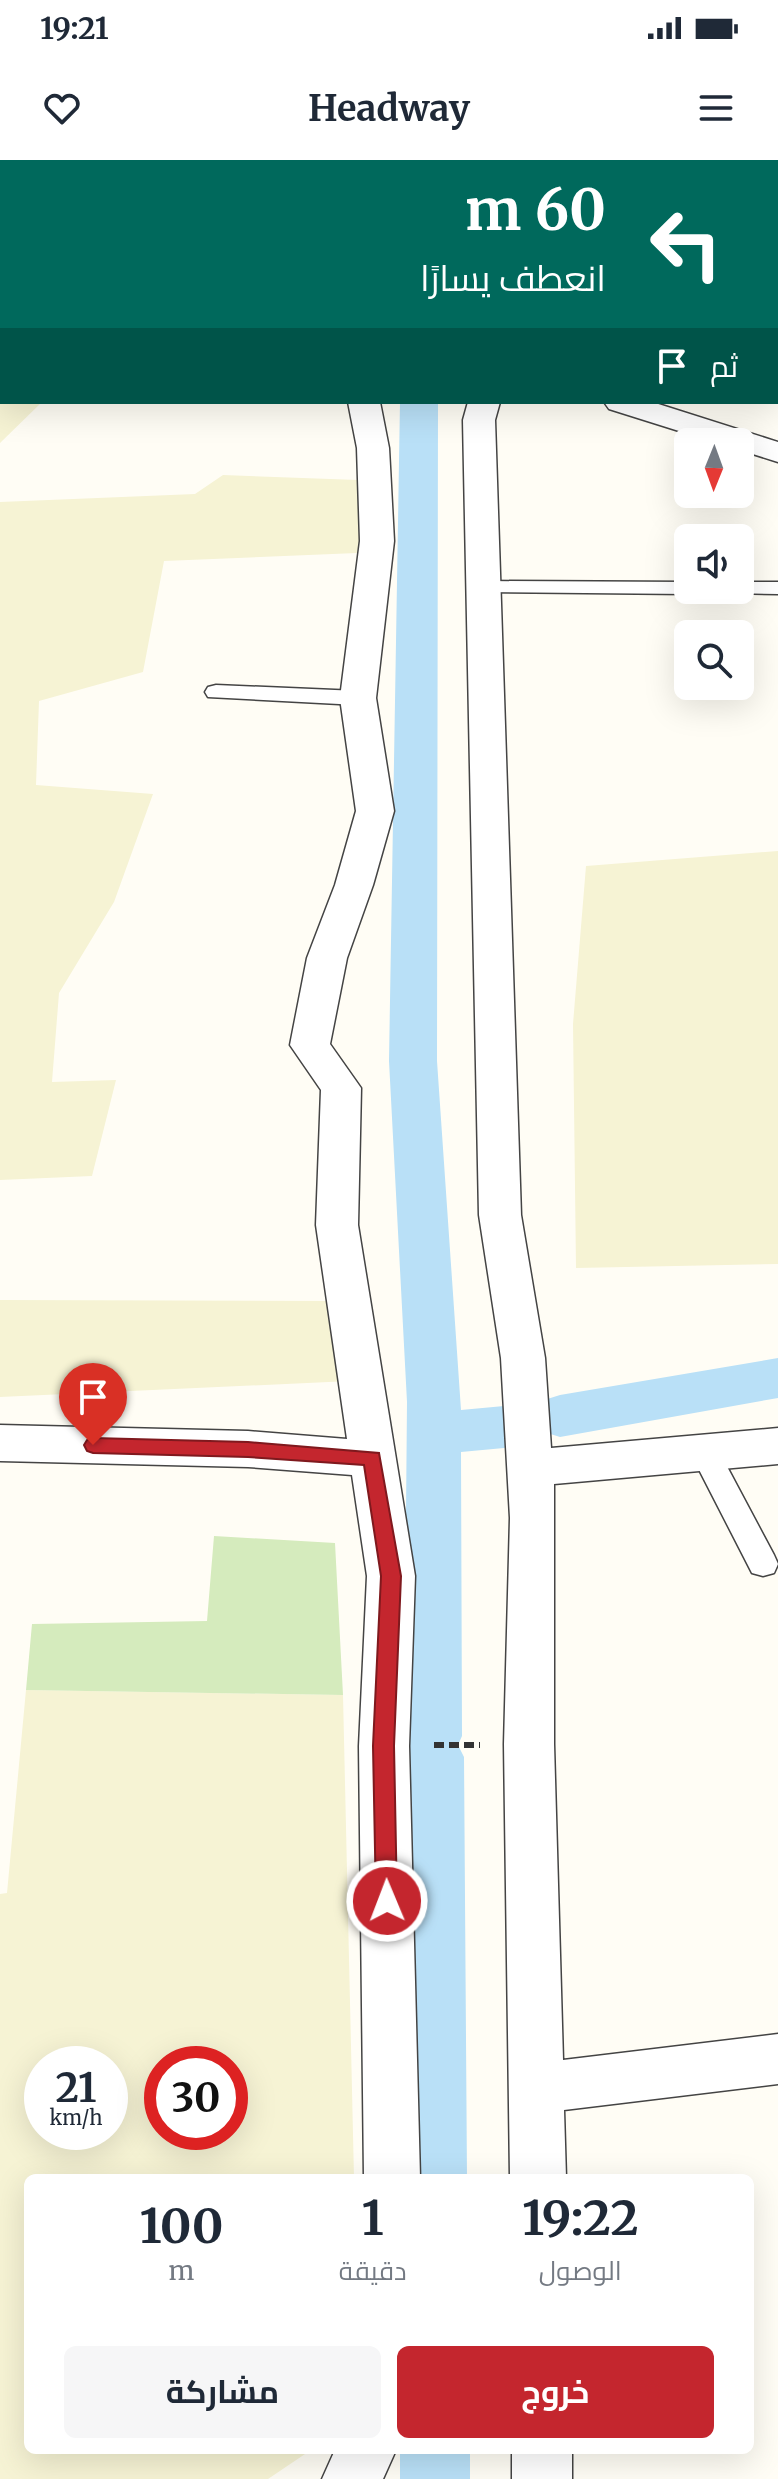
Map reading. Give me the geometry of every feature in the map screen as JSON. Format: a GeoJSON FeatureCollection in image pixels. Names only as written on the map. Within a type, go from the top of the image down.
{"type":"FeatureCollection","features":[{"type":"Feature","properties":{"kind":"street"},"geometry":{"type":"LineString","coordinates":[[364,404],[373,448],[377,541],[358,698],[375,811],[354,885],[327,958],[310,1045],[341,1088],[337,1225],[391,1576],[384,1746],[392,2174]]}},
{"type":"Feature","properties":{"kind":"street"},"geometry":{"type":"LineString","coordinates":[[483,404],[479,420],[500,1215],[523,1358],[533,1518],[529,1744],[538,2174]]}},
{"type":"Feature","properties":{"kind":"street"},"geometry":{"type":"LineString","coordinates":[[626,404],[778,452]]}},
{"type":"Feature","properties":{"kind":"street"},"geometry":{"type":"LineString","coordinates":[[0,1443],[248,1449],[373,1459]]}},
{"type":"Feature","properties":{"kind":"street"},"geometry":{"type":"LineString","coordinates":[[530,1468],[778,1446]]}},
{"type":"Feature","properties":{"kind":"street"},"geometry":{"type":"LineString","coordinates":[[537,2088],[778,2059]]}},
{"type":"Feature","properties":{"kind":"street"},"geometry":{"type":"LineString","coordinates":[[352,2479],[364,2454]]}},
{"type":"Feature","properties":{"kind":"street"},"geometry":{"type":"LineString","coordinates":[[542,2454],[542,2479]]}},
{"type":"Feature","properties":{"kind":"lane"},"geometry":{"type":"LineString","coordinates":[[484,587],[674,588]]}},
{"type":"Feature","properties":{"kind":"lane"},"geometry":{"type":"LineString","coordinates":[[754,588],[778,588]]}},
{"type":"Feature","properties":{"kind":"lane"},"geometry":{"type":"LineString","coordinates":[[216,692],[358,698]]}},
{"type":"Feature","properties":{"kind":"lane"},"geometry":{"type":"LineString","coordinates":[[705,1452],[763,1564]]}},
{"type":"Feature","properties":{"kind":"path"},"geometry":{"type":"LineString","coordinates":[[384,1746],[529,1744]]}},
{"type":"Feature","properties":{"kind":"shaded area"},"geometry":{"type":"Polygon","coordinates":[[[0,404],[40,404],[0,443],[0,404]]]}},
{"type":"Feature","properties":{"kind":"shaded area"},"geometry":{"type":"Polygon","coordinates":[[[223,475],[358,480],[364,517],[357,553],[164,561],[143,672],[39,701],[36,785],[153,794],[114,902],[59,993],[52,1082],[116,1080],[92,1176],[0,1180],[0,502],[195,494],[223,475]]]}},
{"type":"Feature","properties":{"kind":"shaded area"},"geometry":{"type":"Polygon","coordinates":[[[778,851],[778,1264],[576,1268],[573,1024],[586,866],[778,851]]]}},
{"type":"Feature","properties":{"kind":"shaded area"},"geometry":{"type":"Polygon","coordinates":[[[0,1300],[331,1301],[350,1381],[0,1397],[0,1300]]]}},
{"type":"Feature","properties":{"kind":"shaded area"},"geometry":{"type":"Polygon","coordinates":[[[26,1690],[343,1695],[354,2174],[24,2174],[24,2454],[305,2454],[268,2479],[0,2479],[0,1894],[7,1893],[26,1690]]]}},
{"type":"Feature","properties":{"kind":"green space"},"geometry":{"type":"Polygon","coordinates":[[[214,1536],[335,1543],[343,1695],[26,1690],[32,1624],[207,1621],[214,1536]]]}},
{"type":"Feature","properties":{"kind":"waterway"},"geometry":{"type":"LineString","coordinates":[[419,404],[413,1061],[434,1402],[433,1736]]}},
{"type":"Feature","properties":{"kind":"waterway"},"geometry":{"type":"LineString","coordinates":[[560,1416],[778,1378]]}},
{"type":"Feature","properties":{"kind":"waterway"},"geometry":{"type":"LineString","coordinates":[[434,1433],[504,1427]]}},
{"type":"Feature","properties":{"kind":"waterway"},"geometry":{"type":"LineString","coordinates":[[434,1757],[434,2174]]}},
{"type":"Feature","properties":{"kind":"waterway"},"geometry":{"type":"LineString","coordinates":[[435,2454],[435,2479]]}},
{"type":"Feature","properties":{"kind":"route"},"geometry":{"type":"LineString","coordinates":[[93,1445],[248,1449],[373,1459],[391,1576],[384,1746],[387,1901]]}}]}
